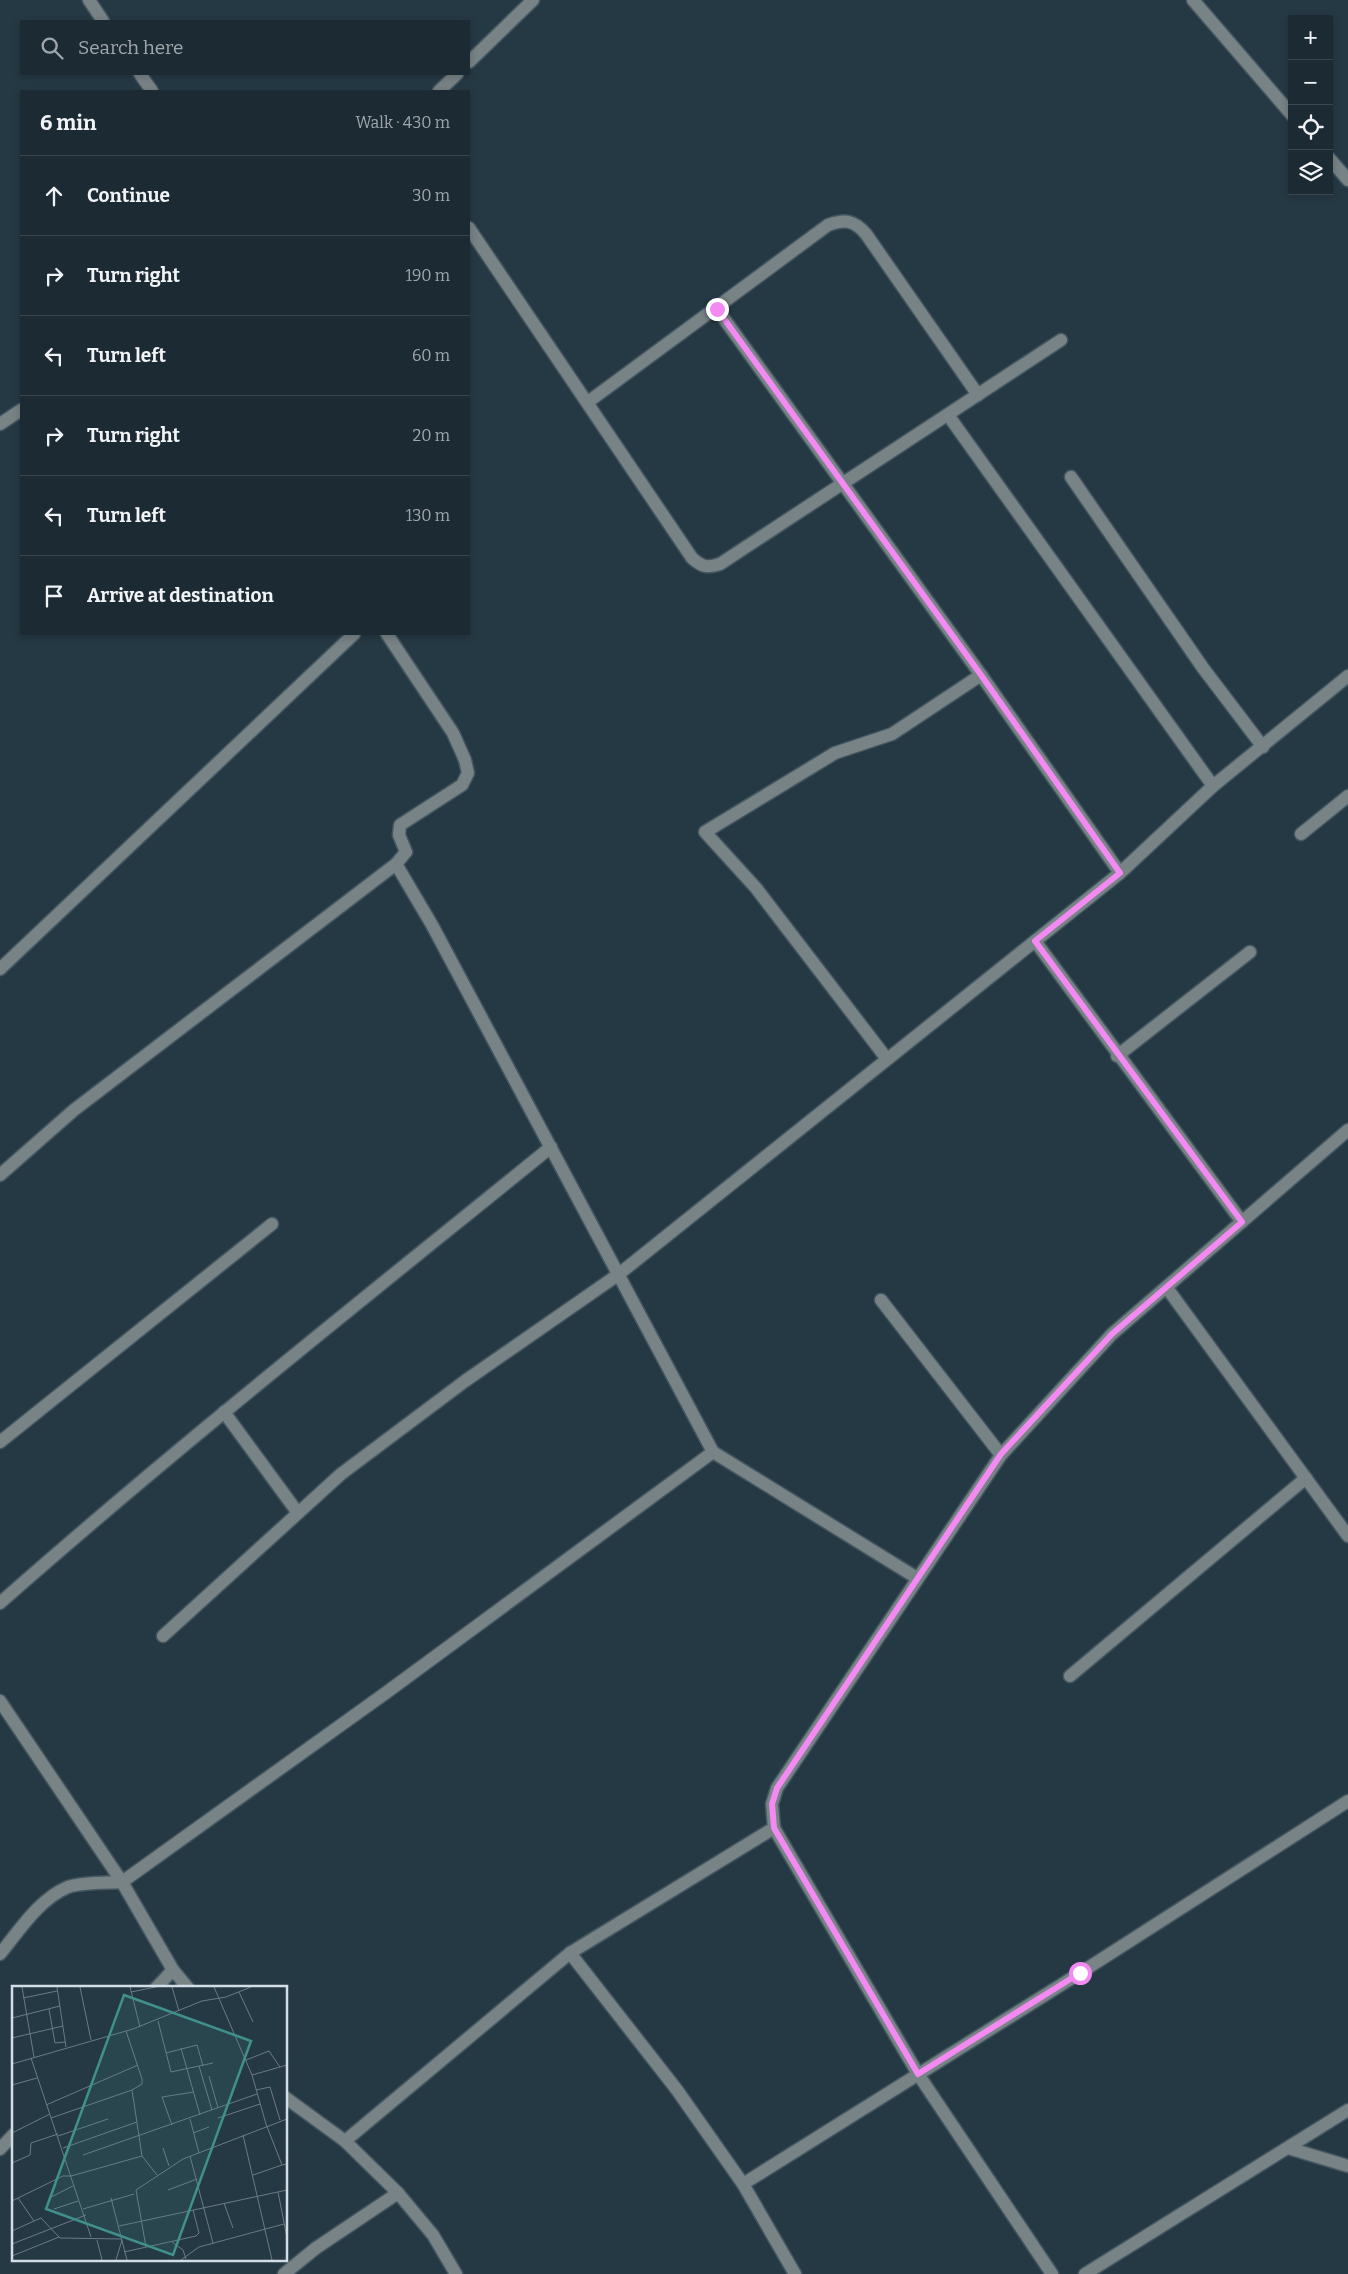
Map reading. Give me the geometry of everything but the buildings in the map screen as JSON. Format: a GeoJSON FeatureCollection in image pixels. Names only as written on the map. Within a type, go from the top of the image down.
{"type":"FeatureCollection","features":[{"type":"Feature","properties":{"kind":"street"},"geometry":{"type":"LineString","coordinates":[[88,0],[102,20]]}},
{"type":"Feature","properties":{"kind":"street"},"geometry":{"type":"LineString","coordinates":[[470,61],[533,0]]}},
{"type":"Feature","properties":{"kind":"street"},"geometry":{"type":"LineString","coordinates":[[1193,0],[1288,110]]}},
{"type":"Feature","properties":{"kind":"street"},"geometry":{"type":"LineString","coordinates":[[141,75],[151,90]]}},
{"type":"Feature","properties":{"kind":"street"},"geometry":{"type":"LineString","coordinates":[[440,90],[456,75]]}},
{"type":"Feature","properties":{"kind":"street"},"geometry":{"type":"LineString","coordinates":[[1333,163],[1348,180]]}},
{"type":"Feature","properties":{"kind":"street"},"geometry":{"type":"LineString","coordinates":[[588,402],[717,309],[828,225],[849,221],[858,225],[866,234],[978,395]]}},
{"type":"Feature","properties":{"kind":"street"},"geometry":{"type":"LineString","coordinates":[[470,229],[692,558],[707,568],[720,564],[843,485],[1061,340]]}},
{"type":"Feature","properties":{"kind":"street"},"geometry":{"type":"LineString","coordinates":[[717,309],[981,675],[1120,873]]}},
{"type":"Feature","properties":{"kind":"street"},"geometry":{"type":"LineString","coordinates":[[0,424],[20,411]]}},
{"type":"Feature","properties":{"kind":"street"},"geometry":{"type":"LineString","coordinates":[[948,415],[1213,786]]}},
{"type":"Feature","properties":{"kind":"street"},"geometry":{"type":"LineString","coordinates":[[1071,476],[1203,668],[1262,747]]}},
{"type":"Feature","properties":{"kind":"street"},"geometry":{"type":"LineString","coordinates":[[0,969],[353,635]]}},
{"type":"Feature","properties":{"kind":"street"},"geometry":{"type":"LineString","coordinates":[[0,1175],[74,1110],[396,864],[406,852],[399,835],[400,825],[462,785],[468,773],[465,760],[453,732],[388,635]]}},
{"type":"Feature","properties":{"kind":"street"},"geometry":{"type":"LineString","coordinates":[[887,1059],[756,888],[705,832],[835,753],[892,734],[981,675]]}},
{"type":"Feature","properties":{"kind":"street"},"geometry":{"type":"LineString","coordinates":[[163,1636],[349,1468],[465,1381],[619,1274],[1120,873],[1213,786],[1348,676]]}},
{"type":"Feature","properties":{"kind":"street"},"geometry":{"type":"LineString","coordinates":[[1301,834],[1348,796]]}},
{"type":"Feature","properties":{"kind":"street"},"geometry":{"type":"LineString","coordinates":[[396,864],[432,925],[713,1452],[917,1578]]}},
{"type":"Feature","properties":{"kind":"street"},"geometry":{"type":"LineString","coordinates":[[1035,941],[1242,1222]]}},
{"type":"Feature","properties":{"kind":"street"},"geometry":{"type":"LineString","coordinates":[[1118,1056],[1250,952]]}},
{"type":"Feature","properties":{"kind":"street"},"geometry":{"type":"LineString","coordinates":[[1052,2274],[918,2074],[774,1828],[772,1804],[777,1788],[1001,1454],[1112,1334],[1348,1130]]}},
{"type":"Feature","properties":{"kind":"street"},"geometry":{"type":"LineString","coordinates":[[0,1603],[92,1522],[224,1412],[551,1146]]}},
{"type":"Feature","properties":{"kind":"street"},"geometry":{"type":"LineString","coordinates":[[0,1442],[272,1224]]}},
{"type":"Feature","properties":{"kind":"street"},"geometry":{"type":"LineString","coordinates":[[1166,1288],[1348,1536]]}},
{"type":"Feature","properties":{"kind":"street"},"geometry":{"type":"LineString","coordinates":[[881,1300],[1001,1454]]}},
{"type":"Feature","properties":{"kind":"street"},"geometry":{"type":"LineString","coordinates":[[224,1412],[298,1513]]}},
{"type":"Feature","properties":{"kind":"street"},"geometry":{"type":"LineString","coordinates":[[0,1954],[32,1915],[56,1894],[70,1887],[122,1882],[387,1692],[713,1452]]}},
{"type":"Feature","properties":{"kind":"street"},"geometry":{"type":"LineString","coordinates":[[1070,1676],[1306,1478]]}},
{"type":"Feature","properties":{"kind":"street"},"geometry":{"type":"LineString","coordinates":[[0,1701],[122,1882],[172,1970],[186,1986]]}},
{"type":"Feature","properties":{"kind":"street"},"geometry":{"type":"LineString","coordinates":[[743,2184],[1348,1801]]}},
{"type":"Feature","properties":{"kind":"street"},"geometry":{"type":"LineString","coordinates":[[345,2141],[570,1953],[774,1828]]}},
{"type":"Feature","properties":{"kind":"street"},"geometry":{"type":"LineString","coordinates":[[570,1953],[677,2090],[743,2184],[795,2274]]}},
{"type":"Feature","properties":{"kind":"street"},"geometry":{"type":"LineString","coordinates":[[158,1986],[172,1970]]}},
{"type":"Feature","properties":{"kind":"street"},"geometry":{"type":"LineString","coordinates":[[288,2099],[345,2141],[398,2193],[433,2235],[456,2274]]}},
{"type":"Feature","properties":{"kind":"street"},"geometry":{"type":"LineString","coordinates":[[1085,2274],[1348,2110]]}},
{"type":"Feature","properties":{"kind":"street"},"geometry":{"type":"LineString","coordinates":[[0,2148],[12,2136]]}},
{"type":"Feature","properties":{"kind":"street"},"geometry":{"type":"LineString","coordinates":[[1288,2148],[1348,2166]]}},
{"type":"Feature","properties":{"kind":"street"},"geometry":{"type":"LineString","coordinates":[[284,2274],[316,2248],[398,2193]]}},
{"type":"Feature","properties":{"kind":"route"},"geometry":{"type":"LineString","coordinates":[[717,309],[981,675],[1120,873],[1035,941],[1242,1222],[1112,1334],[1001,1454],[777,1788],[772,1804],[774,1828],[918,2074],[1080,1973]]}}]}
